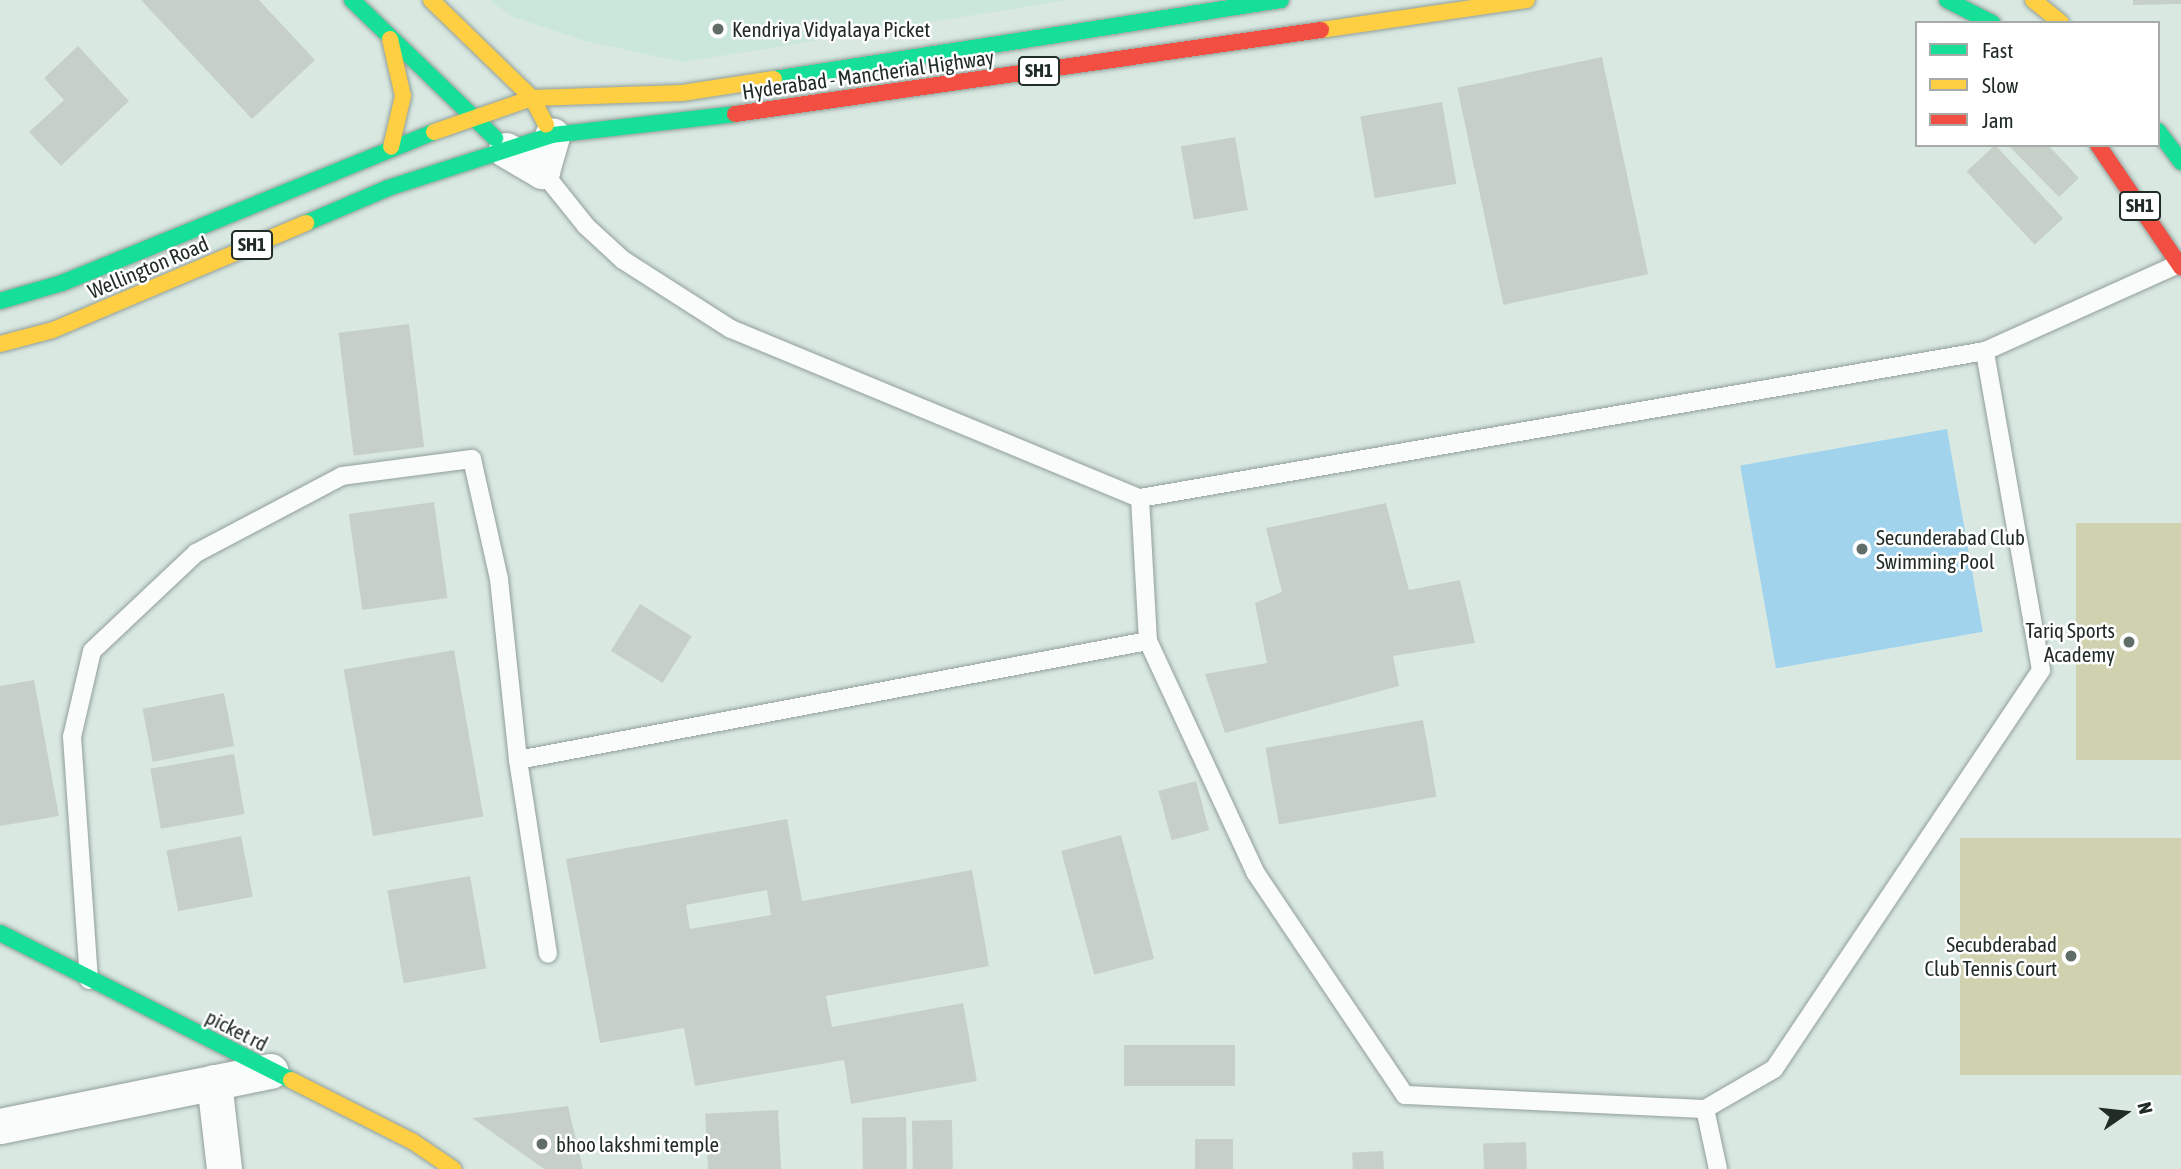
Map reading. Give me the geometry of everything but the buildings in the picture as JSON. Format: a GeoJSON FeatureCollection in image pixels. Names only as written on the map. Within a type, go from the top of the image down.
{"type":"FeatureCollection","features":[{"type":"Feature","properties":{"kind":"main road"},"geometry":{"type":"LineString","coordinates":[[352,0],[390,39],[475,116],[506,150]]}},
{"type":"Feature","properties":{"kind":"main road"},"geometry":{"type":"LineString","coordinates":[[431,0],[532,97],[551,135]]}},
{"type":"Feature","properties":{"kind":"main road","name":"Hyderabad - Mancherial Highway"},"geometry":{"type":"LineString","coordinates":[[475,116],[532,97],[682,93],[1281,0]]}},
{"type":"Feature","properties":{"kind":"main road","name":"Hyderabad - Mancherial Highway"},"geometry":{"type":"LineString","coordinates":[[506,150],[551,135],[675,124],[1527,0]]}},
{"type":"Feature","properties":{"kind":"main road"},"geometry":{"type":"LineString","coordinates":[[1947,0],[1988,21]]}},
{"type":"Feature","properties":{"kind":"main road"},"geometry":{"type":"LineString","coordinates":[[2033,0],[2059,21]]}},
{"type":"Feature","properties":{"kind":"main road"},"geometry":{"type":"LineString","coordinates":[[390,39],[403,96],[391,147]]}},
{"type":"Feature","properties":{"kind":"main road","name":"SH1"},"geometry":{"type":"LineString","coordinates":[[0,301],[62,283],[391,147],[475,116]]}},
{"type":"Feature","properties":{"kind":"main road"},"geometry":{"type":"LineString","coordinates":[[2181,131],[2163,137],[2181,162]]}},
{"type":"Feature","properties":{"kind":"main road","name":"SH1"},"geometry":{"type":"LineString","coordinates":[[2099,147],[2180,266]]}},
{"type":"Feature","properties":{"kind":"main road","name":"Wellington Road"},"geometry":{"type":"LineString","coordinates":[[0,344],[53,330],[388,188],[506,150]]}},
{"type":"Feature","properties":{"kind":"main road","name":"picket rd"},"geometry":{"type":"LineString","coordinates":[[0,933],[412,1141],[453,1169]]}},
{"type":"Feature","properties":{"kind":"street"},"geometry":{"type":"LineString","coordinates":[[506,150],[542,171],[551,135]]}},
{"type":"Feature","properties":{"kind":"street"},"geometry":{"type":"LineString","coordinates":[[0,1126],[270,1070]]}},
{"type":"Feature","properties":{"kind":"street"},"geometry":{"type":"LineString","coordinates":[[214,1082],[224,1169]]}},
{"type":"Feature","properties":{"kind":"lane"},"geometry":{"type":"LineString","coordinates":[[542,171],[586,226],[623,260],[732,329],[1140,498],[1984,351],[2180,266]]}},
{"type":"Feature","properties":{"kind":"lane"},"geometry":{"type":"LineString","coordinates":[[1140,498],[1148,642],[1255,872],[1405,1095],[1705,1109],[1774,1069],[2041,670],[1984,351]]}},
{"type":"Feature","properties":{"kind":"lane"},"geometry":{"type":"LineString","coordinates":[[89,980],[72,737],[92,651],[196,553],[342,477],[472,460],[499,579],[518,760],[548,954]]}},
{"type":"Feature","properties":{"kind":"lane"},"geometry":{"type":"LineString","coordinates":[[518,760],[1148,642]]}},
{"type":"Feature","properties":{"kind":"lane"},"geometry":{"type":"LineString","coordinates":[[1705,1109],[1718,1169]]}},
{"type":"Feature","properties":{"kind":"shaded area","name":"Kendriya Vidyalaya Picket"},"geometry":{"type":"Polygon","coordinates":[[[489,0],[1067,0],[683,62],[585,41],[513,17],[489,0]]]}},
{"type":"Feature","properties":{"kind":"shaded area","name":"Tariq Sports Academy"},"geometry":{"type":"Polygon","coordinates":[[[2076,523],[2181,523],[2181,760],[2076,760],[2076,523]]]}},
{"type":"Feature","properties":{"kind":"shaded area","name":"Secubderabad Club Tennis Court"},"geometry":{"type":"Polygon","coordinates":[[[1960,838],[2181,838],[2181,1075],[1960,1075],[1960,838]]]}},
{"type":"Feature","properties":{"kind":"water","name":"Secunderabad Club Swimming Pool"},"geometry":{"type":"Polygon","coordinates":[[[1947,429],[1983,632],[1776,668],[1740,465],[1947,429]]]}},
{"type":"Feature","properties":{"kind":"traffic: fast"},"geometry":{"type":"LineString","coordinates":[[352,0],[495,138]]}},
{"type":"Feature","properties":{"kind":"traffic: fast"},"geometry":{"type":"LineString","coordinates":[[774,79],[1281,0]]}},
{"type":"Feature","properties":{"kind":"traffic: fast"},"geometry":{"type":"LineString","coordinates":[[1947,0],[1988,21]]}},
{"type":"Feature","properties":{"kind":"traffic: fast"},"geometry":{"type":"LineString","coordinates":[[306,223],[388,188],[552,135],[735,114]]}},
{"type":"Feature","properties":{"kind":"traffic: fast"},"geometry":{"type":"LineString","coordinates":[[0,301],[62,283],[434,132]]}},
{"type":"Feature","properties":{"kind":"traffic: fast"},"geometry":{"type":"LineString","coordinates":[[2160,134],[2181,162]]}},
{"type":"Feature","properties":{"kind":"traffic: fast"},"geometry":{"type":"LineString","coordinates":[[0,933],[291,1080]]}},
{"type":"Feature","properties":{"kind":"traffic: slow"},"geometry":{"type":"LineString","coordinates":[[431,0],[532,98],[546,124]]}},
{"type":"Feature","properties":{"kind":"traffic: slow"},"geometry":{"type":"LineString","coordinates":[[1321,30],[1527,0]]}},
{"type":"Feature","properties":{"kind":"traffic: slow"},"geometry":{"type":"LineString","coordinates":[[2033,0],[2059,21]]}},
{"type":"Feature","properties":{"kind":"traffic: slow"},"geometry":{"type":"LineString","coordinates":[[390,39],[403,96],[391,147]]}},
{"type":"Feature","properties":{"kind":"traffic: slow"},"geometry":{"type":"LineString","coordinates":[[434,132],[532,98],[682,93],[774,79]]}},
{"type":"Feature","properties":{"kind":"traffic: slow"},"geometry":{"type":"LineString","coordinates":[[0,344],[53,330],[306,223]]}},
{"type":"Feature","properties":{"kind":"traffic: slow"},"geometry":{"type":"LineString","coordinates":[[291,1080],[412,1141],[453,1169]]}},
{"type":"Feature","properties":{"kind":"traffic: jam"},"geometry":{"type":"LineString","coordinates":[[735,114],[1321,30]]}},
{"type":"Feature","properties":{"kind":"traffic: jam"},"geometry":{"type":"LineString","coordinates":[[2099,147],[2181,267]]}},
{"type":"Feature","properties":{"kind":"place","name":"Kendriya Vidyalaya Picket"},"geometry":{"type":"Point","coordinates":[718,29]}},
{"type":"Feature","properties":{"kind":"place","name":"Secunderabad Club Swimming Pool"},"geometry":{"type":"Point","coordinates":[1862,549]}},
{"type":"Feature","properties":{"kind":"place","name":"Tariq Sports Academy"},"geometry":{"type":"Point","coordinates":[2129,642]}},
{"type":"Feature","properties":{"kind":"place","name":"Secubderabad Club Tennis Court"},"geometry":{"type":"Point","coordinates":[2071,956]}},
{"type":"Feature","properties":{"kind":"place","name":"bhoo lakshmi temple"},"geometry":{"type":"Point","coordinates":[542,1144]}}]}
